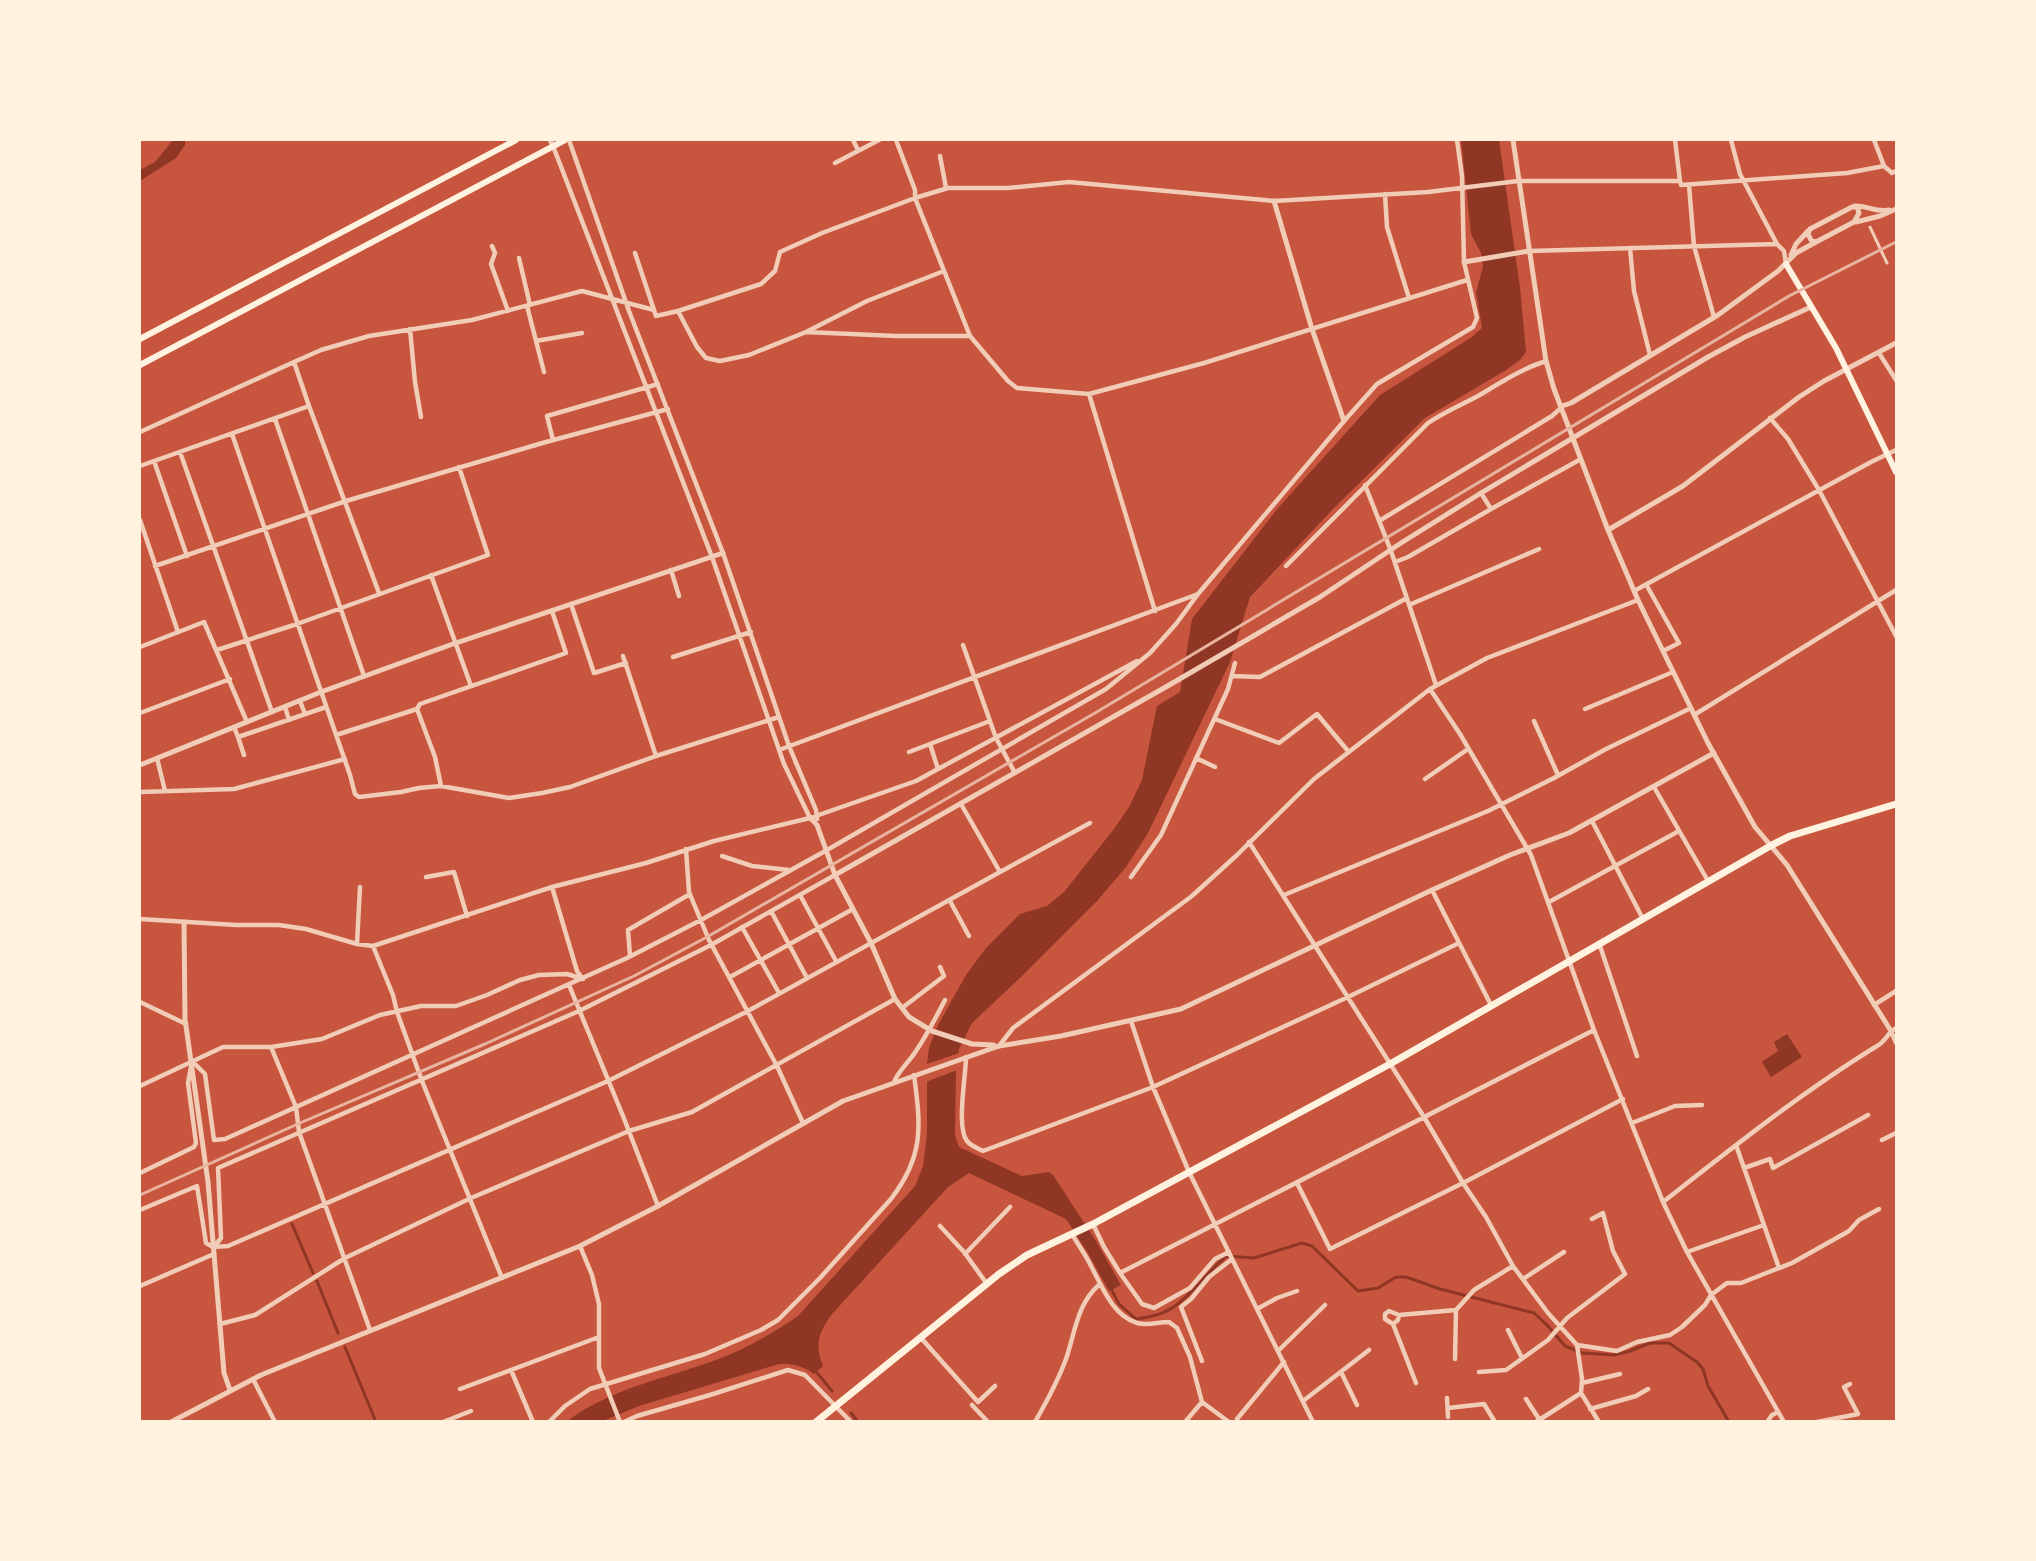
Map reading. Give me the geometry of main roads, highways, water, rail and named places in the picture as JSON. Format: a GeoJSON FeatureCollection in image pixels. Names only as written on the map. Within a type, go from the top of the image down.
{"type":"FeatureCollection","features":[{"type":"Feature","properties":{"kind":"main road"},"geometry":{"type":"LineString","coordinates":[[140,339],[516,140]]}},
{"type":"Feature","properties":{"kind":"main road"},"geometry":{"type":"LineString","coordinates":[[140,365],[551,143],[567,140]]}},
{"type":"Feature","properties":{"kind":"main road"},"geometry":{"type":"LineString","coordinates":[[1786,264],[1847,369],[1896,472]]}},
{"type":"Feature","properties":{"kind":"main road"},"geometry":{"type":"LineString","coordinates":[[816,1422],[987,1284],[1027,1255],[1093,1224],[1390,1064],[1772,845],[1790,836],[1896,804]]}},
{"type":"Feature","properties":{"kind":"waterway"},"geometry":{"type":"LineString","coordinates":[[292,1224],[313,1273]]}},
{"type":"Feature","properties":{"kind":"waterway"},"geometry":{"type":"LineString","coordinates":[[1110,1287],[1119,1304],[1136,1319],[1159,1314],[1180,1302],[1227,1256],[1254,1258],[1302,1243],[1312,1246],[1358,1291],[1378,1288],[1396,1277],[1406,1277],[1440,1289],[1534,1313],[1565,1346],[1582,1353],[1614,1355],[1650,1343],[1669,1343],[1697,1362],[1703,1369],[1708,1386],[1729,1422]]}},
{"type":"Feature","properties":{"kind":"waterway"},"geometry":{"type":"LineString","coordinates":[[317,1281],[338,1333]]}},
{"type":"Feature","properties":{"kind":"waterway"},"geometry":{"type":"LineString","coordinates":[[345,1347],[376,1422]]}},
{"type":"Feature","properties":{"kind":"waterway"},"geometry":{"type":"LineString","coordinates":[[814,1369],[832,1391]]}},
{"type":"Feature","properties":{"kind":"waterway"},"geometry":{"type":"LineString","coordinates":[[851,1413],[858,1422]]}},
{"type":"Feature","properties":{"kind":"railway"},"geometry":{"type":"LineString","coordinates":[[140,1195],[300,1123],[485,1044],[634,976],[707,937],[1095,713],[1789,296],[1896,242]]}}]}
